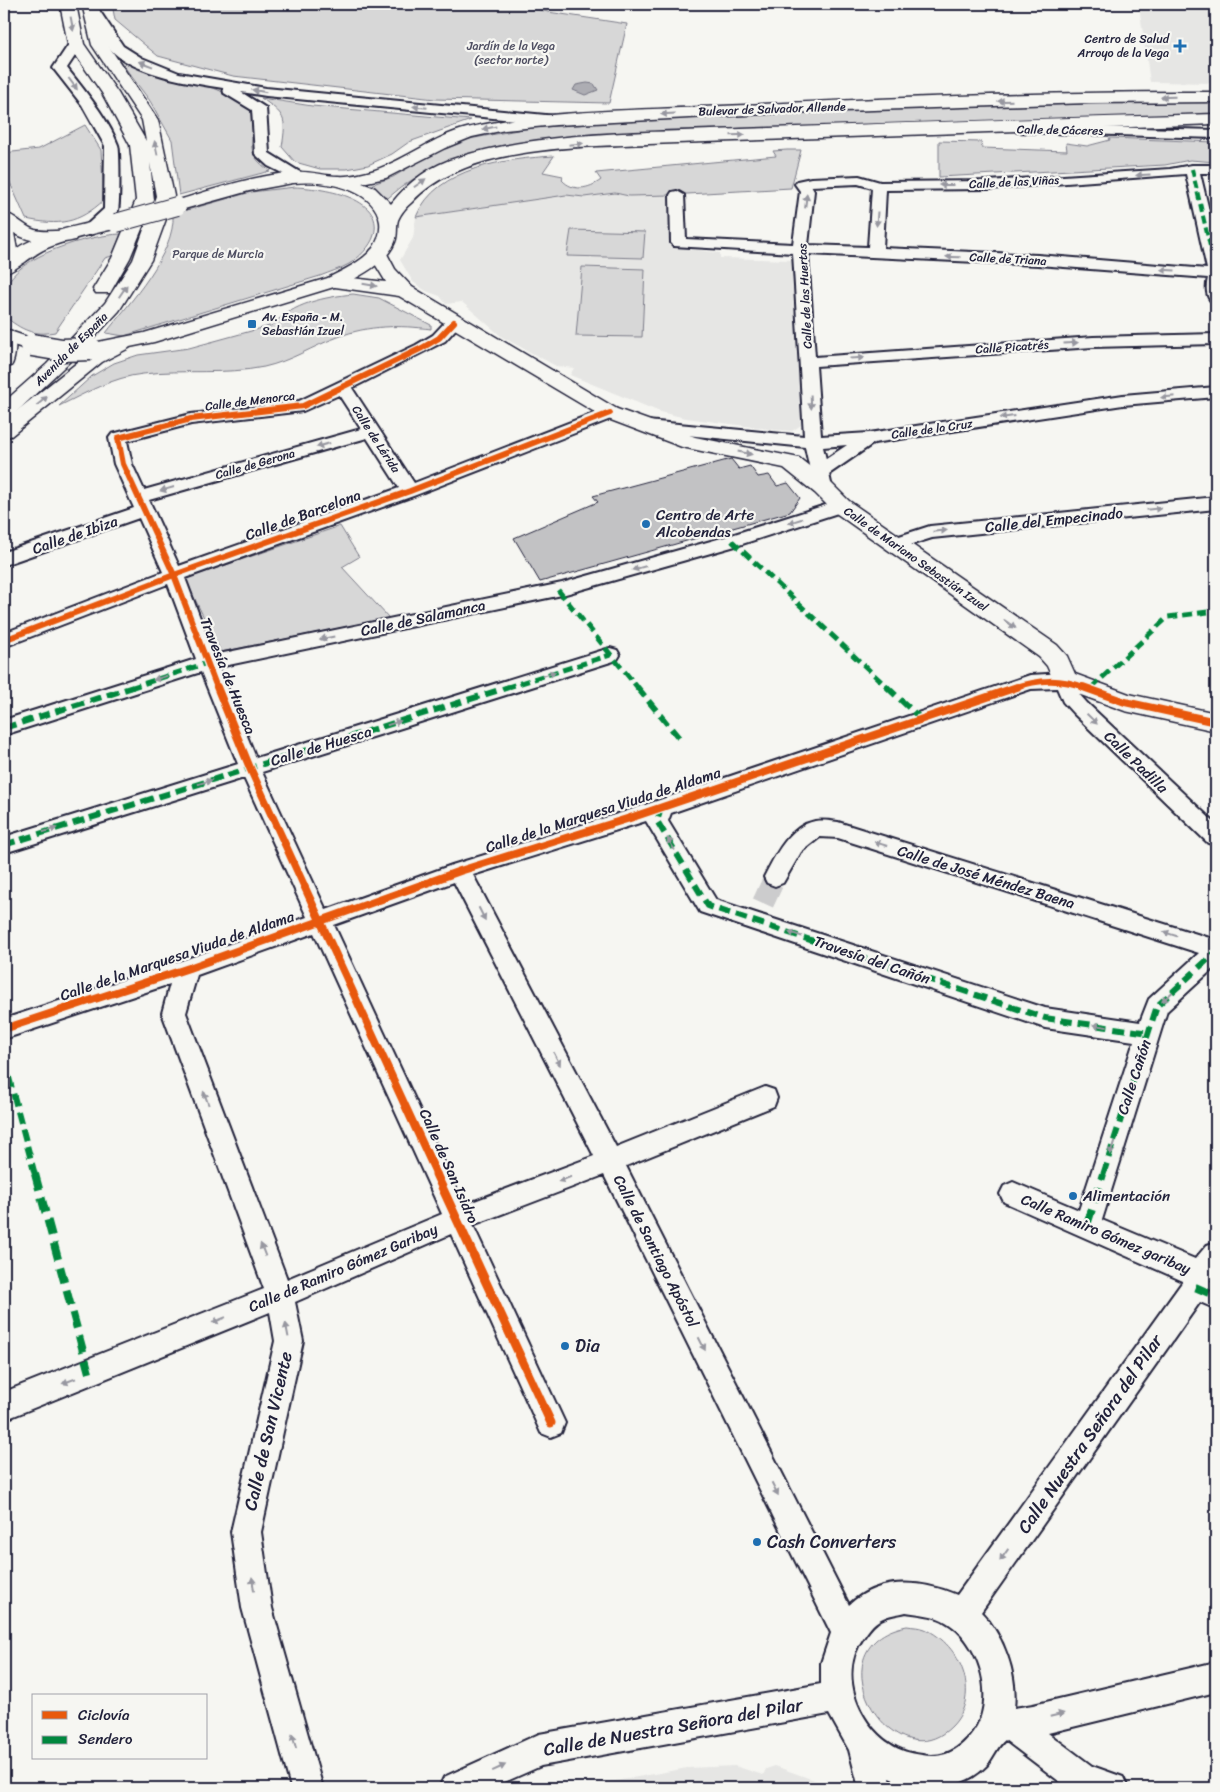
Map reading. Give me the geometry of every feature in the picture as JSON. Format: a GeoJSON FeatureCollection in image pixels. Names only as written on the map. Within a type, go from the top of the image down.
{"type":"FeatureCollection","features":[{"type":"Feature","properties":{"kind":"main road"},"geometry":{"type":"LineString","coordinates":[[68,4],[76,44]]}},
{"type":"Feature","properties":{"kind":"main road"},"geometry":{"type":"LineString","coordinates":[[90,5],[100,45],[150,120],[171,201]]}},
{"type":"Feature","properties":{"kind":"main road","name":"Avenida de España"},"geometry":{"type":"LineString","coordinates":[[4,392],[71,329],[91,306],[121,258],[144,200],[139,145],[110,93],[76,44]]}},
{"type":"Feature","properties":{"kind":"main road","name":"Bulevar de Salvador Allende"},"geometry":{"type":"LineString","coordinates":[[338,182],[380,174],[439,144],[467,133],[505,125],[556,120],[783,108],[1098,98],[1216,97]]}},
{"type":"Feature","properties":{"kind":"main road","name":"Bulevar de Salvador Allende"},"geometry":{"type":"LineString","coordinates":[[389,220],[400,202],[411,190],[440,170],[495,153],[615,140],[904,128],[1216,119]]}},
{"type":"Feature","properties":{"kind":"main road"},"geometry":{"type":"LineString","coordinates":[[4,362],[4,335],[32,345],[62,350],[92,349],[122,344],[335,282],[359,269],[378,254],[389,237],[389,220],[378,198],[358,187],[338,182],[298,177],[171,201],[116,222],[37,246],[7,264]]}},
{"type":"Feature","properties":{"kind":"main road","name":"Avenida de España"},"geometry":{"type":"LineString","coordinates":[[4,413],[54,368],[112,307],[142,260],[171,201]]}},
{"type":"Feature","properties":{"kind":"main road"},"geometry":{"type":"LineString","coordinates":[[4,218],[30,235],[68,236]]}},
{"type":"Feature","properties":{"kind":"main road"},"geometry":{"type":"LineString","coordinates":[[4,234],[7,236],[7,264]]}},
{"type":"Feature","properties":{"kind":"main road","name":"Calle de Mariano Sebastián Izuel"},"geometry":{"type":"LineString","coordinates":[[378,254],[387,271],[405,291],[454,322],[610,413],[690,442],[791,463],[821,480],[841,506],[1048,651],[1058,662],[1065,680]]}},
{"type":"Feature","properties":{"kind":"main road","name":"Calle de Mariano Sebastián Izuel"},"geometry":{"type":"LineString","coordinates":[[335,282],[367,284],[405,291]]}},
{"type":"Feature","properties":{"kind":"main road"},"geometry":{"type":"LineString","coordinates":[[4,431],[95,358],[122,344]]}},
{"type":"Feature","properties":{"kind":"main road","name":"Calle de la Marquesa Viuda de Aldama"},"geometry":{"type":"LineString","coordinates":[[1065,680],[1125,702],[1216,722]]}},
{"type":"Feature","properties":{"kind":"street"},"geometry":{"type":"LineString","coordinates":[[90,5],[118,49],[137,61],[176,76],[266,92],[556,120]]}},
{"type":"Feature","properties":{"kind":"street"},"geometry":{"type":"LineString","coordinates":[[76,44],[60,68],[88,104],[112,146],[111,210],[88,230]]}},
{"type":"Feature","properties":{"kind":"street"},"geometry":{"type":"LineString","coordinates":[[192,79],[236,92],[259,108],[262,154],[273,163],[298,177]]}},
{"type":"Feature","properties":{"kind":"street","name":"Calle de Cáceres"},"geometry":{"type":"LineString","coordinates":[[904,128],[1216,134]]}},
{"type":"Feature","properties":{"kind":"street"},"geometry":{"type":"LineString","coordinates":[[1192,169],[1216,274],[1214,285],[1216,297]]}},
{"type":"Feature","properties":{"kind":"street","name":"Calle de las Viñas"},"geometry":{"type":"LineString","coordinates":[[880,186],[988,185],[1170,173],[1192,169],[1216,169]]}},
{"type":"Feature","properties":{"kind":"street","name":"Calle de las Huertas"},"geometry":{"type":"LineString","coordinates":[[821,480],[813,442],[800,249],[807,191],[802,184],[859,180],[880,186]]}},
{"type":"Feature","properties":{"kind":"street"},"geometry":{"type":"LineString","coordinates":[[875,253],[880,186]]}},
{"type":"Feature","properties":{"kind":"street","name":"Calle de Triana"},"geometry":{"type":"LineString","coordinates":[[677,195],[679,243],[1038,260],[1216,274]]}},
{"type":"Feature","properties":{"kind":"street","name":"Calle de Menorca"},"geometry":{"type":"LineString","coordinates":[[118,438],[191,418],[230,416],[302,406],[422,348],[439,338],[454,322]]}},
{"type":"Feature","properties":{"kind":"street","name":"Calle Picatrés"},"geometry":{"type":"LineString","coordinates":[[808,362],[1092,342],[1216,339]]}},
{"type":"Feature","properties":{"kind":"street","name":"Calle de Lérida"},"geometry":{"type":"LineString","coordinates":[[343,387],[370,432],[410,491]]}},
{"type":"Feature","properties":{"kind":"street","name":"Calle de la Cruz"},"geometry":{"type":"LineString","coordinates":[[647,426],[813,442],[868,438],[1123,400],[1216,392]]}},
{"type":"Feature","properties":{"kind":"street","name":"Calle de Barcelona"},"geometry":{"type":"LineString","coordinates":[[4,640],[174,575],[410,491],[610,413]]}},
{"type":"Feature","properties":{"kind":"street","name":"Calle de Gerona"},"geometry":{"type":"LineString","coordinates":[[142,503],[370,432]]}},
{"type":"Feature","properties":{"kind":"street","name":"Travesía de Huesca"},"geometry":{"type":"LineString","coordinates":[[118,438],[123,464],[174,575],[207,663],[250,768],[322,921]]}},
{"type":"Feature","properties":{"kind":"street"},"geometry":{"type":"LineString","coordinates":[[821,480],[868,438]]}},
{"type":"Feature","properties":{"kind":"street","name":"Calle de Ibiza"},"geometry":{"type":"LineString","coordinates":[[4,560],[142,503]]}},
{"type":"Feature","properties":{"kind":"street","name":"Calle del Empecinado"},"geometry":{"type":"LineString","coordinates":[[894,544],[930,532],[1216,503]]}},
{"type":"Feature","properties":{"kind":"street","name":"Calle de Salamanca"},"geometry":{"type":"LineString","coordinates":[[4,728],[207,663],[562,589],[732,542],[841,506]]}},
{"type":"Feature","properties":{"kind":"street","name":"Calle de Huesca"},"geometry":{"type":"LineString","coordinates":[[4,845],[610,655]]}},
{"type":"Feature","properties":{"kind":"street","name":"Calle de la Marquesa Viuda de Aldama"},"geometry":{"type":"LineString","coordinates":[[4,1029],[189,968],[460,871],[662,806],[1030,682],[1065,680]]}},
{"type":"Feature","properties":{"kind":"street","name":"Calle Padilla"},"geometry":{"type":"LineString","coordinates":[[1065,680],[1070,697],[1080,708],[1216,838]]}},
{"type":"Feature","properties":{"kind":"street","name":"Travesía del Cañón"},"geometry":{"type":"LineString","coordinates":[[662,806],[657,821],[708,906],[759,912],[1045,1018],[1148,1033]]}},
{"type":"Feature","properties":{"kind":"street","name":"Calle de José Méndez Baena"},"geometry":{"type":"LineString","coordinates":[[775,877],[792,846],[816,829],[838,830],[1216,950]]}},
{"type":"Feature","properties":{"kind":"street","name":"Calle de Santiago Apóstol"},"geometry":{"type":"LineString","coordinates":[[460,871],[610,1161],[847,1633]]}},
{"type":"Feature","properties":{"kind":"street","name":"Calle de San Isidro"},"geometry":{"type":"LineString","coordinates":[[322,921],[551,1423]]}},
{"type":"Feature","properties":{"kind":"street","name":"Calle Cañón"},"geometry":{"type":"LineString","coordinates":[[1087,1225],[1157,1006],[1216,950]]}},
{"type":"Feature","properties":{"kind":"street","name":"Calle de San Vicente"},"geometry":{"type":"LineString","coordinates":[[189,968],[182,981],[174,1013],[280,1295],[289,1341],[246,1532],[257,1608],[307,1788]]}},
{"type":"Feature","properties":{"kind":"street","name":"Calle de Ramiro Gómez Garibay"},"geometry":{"type":"LineString","coordinates":[[4,1406],[280,1295],[458,1219],[610,1161],[765,1098]]}},
{"type":"Feature","properties":{"kind":"street","name":"Calle Ramiro Gómez garibay"},"geometry":{"type":"LineString","coordinates":[[1013,1194],[1087,1225],[1203,1286]]}},
{"type":"Feature","properties":{"kind":"street","name":"Calle Nuestra Señora del Pilar"},"geometry":{"type":"LineString","coordinates":[[962,1614],[1203,1286],[1216,1254]]}},
{"type":"Feature","properties":{"kind":"street"},"geometry":{"type":"LineString","coordinates":[[906,1597],[930,1601],[962,1614],[988,1648],[997,1672],[1000,1722],[984,1746],[965,1765],[940,1774],[912,1773],[885,1762],[864,1745],[848,1723],[839,1697],[836,1675],[839,1653],[847,1633],[862,1614],[882,1602],[906,1597]]}},
{"type":"Feature","properties":{"kind":"street"},"geometry":{"type":"LineString","coordinates":[[1000,1722],[1033,1721],[1216,1677]]}},
{"type":"Feature","properties":{"kind":"street","name":"Calle de Nuestra Señora del Pilar"},"geometry":{"type":"LineString","coordinates":[[455,1788],[539,1750],[839,1697]]}},
{"type":"Feature","properties":{"kind":"street"},"geometry":{"type":"LineString","coordinates":[[1000,1722],[1084,1780],[1112,1788]]}},
{"type":"Feature","properties":{"kind":"street"},"geometry":{"type":"LineString","coordinates":[[864,1745],[875,1788]]}},
{"type":"Feature","properties":{"kind":"shaded area","name":"Centro de Salud Arroyo de la Vega"},"geometry":{"type":"Polygon","coordinates":[[[1139,6],[1216,10],[1216,83],[1150,82],[1139,6]]]}},
{"type":"Feature","properties":{"kind":"shaded area"},"geometry":{"type":"Polygon","coordinates":[[[594,84],[598,90],[585,95],[573,90],[576,85],[594,84]]]}},
{"type":"Feature","properties":{"kind":"shaded area"},"geometry":{"type":"Polygon","coordinates":[[[615,193],[629,196],[670,195],[669,246],[720,253],[720,258],[793,260],[801,425],[792,431],[775,430],[686,418],[660,412],[570,375],[574,368],[556,366],[502,337],[462,302],[446,304],[440,296],[426,291],[413,282],[400,260],[413,238],[416,217],[566,195],[584,197],[615,193]]]}},
{"type":"Feature","properties":{"kind":"shaded area"},"geometry":{"type":"Polygon","coordinates":[[[735,1766],[763,1775],[766,1769],[775,1766],[836,1788],[588,1788],[610,1782],[687,1768],[735,1766]]]}},
{"type":"Feature","properties":{"kind":"green space","name":"Jardín de la Vega (sector norte)"},"geometry":{"type":"Polygon","coordinates":[[[112,4],[517,4],[548,12],[627,24],[609,103],[435,99],[233,76],[158,56],[115,20],[112,4]]]}},
{"type":"Feature","properties":{"kind":"green space"},"geometry":{"type":"Polygon","coordinates":[[[111,49],[153,73],[216,89],[234,97],[253,113],[253,152],[261,164],[270,171],[179,195],[172,140],[150,101],[111,49]]]}},
{"type":"Feature","properties":{"kind":"green space"},"geometry":{"type":"Polygon","coordinates":[[[261,98],[312,106],[471,120],[409,142],[392,154],[368,165],[347,169],[320,169],[295,162],[282,147],[284,123],[280,113],[261,98]]]}},
{"type":"Feature","properties":{"kind":"green space"},"geometry":{"type":"Polygon","coordinates":[[[1216,100],[1216,115],[496,149],[466,156],[438,166],[412,180],[388,198],[367,186],[393,177],[438,150],[464,140],[528,128],[743,114],[1216,100]]]}},
{"type":"Feature","properties":{"kind":"green space"},"geometry":{"type":"Polygon","coordinates":[[[85,125],[101,150],[104,200],[85,214],[68,221],[48,222],[26,219],[4,169],[4,153],[39,149],[85,125]]]}},
{"type":"Feature","properties":{"kind":"green space"},"geometry":{"type":"Polygon","coordinates":[[[1109,138],[1216,142],[1216,162],[1190,160],[1165,165],[939,177],[939,141],[981,142],[982,148],[1067,151],[1066,143],[1087,146],[1110,140],[1109,138]]]}},
{"type":"Feature","properties":{"kind":"green space"},"geometry":{"type":"Polygon","coordinates":[[[801,150],[791,188],[670,195],[629,196],[615,193],[584,197],[566,195],[416,217],[426,200],[440,186],[456,176],[475,168],[495,163],[554,156],[543,172],[563,176],[562,180],[566,184],[581,188],[601,180],[596,173],[776,156],[773,151],[801,150]]]}},
{"type":"Feature","properties":{"kind":"green space","name":"Parque de Murcia"},"geometry":{"type":"Polygon","coordinates":[[[295,187],[334,192],[360,203],[370,211],[375,222],[374,235],[361,255],[346,266],[320,276],[124,336],[106,333],[159,261],[172,229],[173,214],[251,192],[295,187]]]}},
{"type":"Feature","properties":{"kind":"green space"},"geometry":{"type":"Polygon","coordinates":[[[571,230],[645,232],[643,258],[567,256],[571,230]]]}},
{"type":"Feature","properties":{"kind":"green space"},"geometry":{"type":"Polygon","coordinates":[[[121,234],[112,256],[105,258],[55,332],[40,333],[28,331],[4,316],[3,299],[5,289],[12,277],[23,266],[55,249],[73,243],[107,235],[121,234]]]}},
{"type":"Feature","properties":{"kind":"green space"},"geometry":{"type":"Polygon","coordinates":[[[582,267],[645,269],[642,337],[576,336],[582,267]]]}},
{"type":"Feature","properties":{"kind":"green space"},"geometry":{"type":"Polygon","coordinates":[[[353,294],[379,298],[431,325],[431,329],[384,327],[361,330],[264,367],[143,374],[121,378],[59,406],[92,376],[114,363],[138,355],[189,348],[273,325],[290,311],[310,302],[353,294]]]}},
{"type":"Feature","properties":{"kind":"green space"},"geometry":{"type":"Polygon","coordinates":[[[340,526],[359,557],[342,567],[389,618],[221,652],[185,579],[340,526]]]}},
{"type":"Feature","properties":{"kind":"green space"},"geometry":{"type":"Polygon","coordinates":[[[907,1626],[925,1629],[938,1636],[949,1647],[963,1672],[966,1686],[966,1700],[961,1714],[952,1726],[929,1740],[907,1738],[886,1726],[871,1706],[862,1682],[864,1658],[878,1638],[907,1626]]]}},
{"type":"Feature","properties":{"kind":"building","name":"Centro de Arte Alcobendas"},"geometry":{"type":"Polygon","coordinates":[[[731,459],[739,469],[750,466],[758,477],[769,475],[777,486],[788,483],[800,498],[790,512],[540,582],[514,538],[598,502],[593,496],[731,459]]]}},
{"type":"Feature","properties":{"kind":"tunnel"},"geometry":{"type":"LineString","coordinates":[[763,903],[775,877]]}},
{"type":"Feature","properties":{"kind":"marked path"},"geometry":{"type":"LineString","coordinates":[[1192,169],[1216,272]]}},
{"type":"Feature","properties":{"kind":"marked path"},"geometry":{"type":"LineString","coordinates":[[1216,277],[1214,285],[1216,297]]}},
{"type":"Feature","properties":{"kind":"marked path"},"geometry":{"type":"LineString","coordinates":[[732,541],[920,718]]}},
{"type":"Feature","properties":{"kind":"marked path"},"geometry":{"type":"LineString","coordinates":[[558,590],[679,738]]}},
{"type":"Feature","properties":{"kind":"marked path"},"geometry":{"type":"LineString","coordinates":[[1091,688],[1168,617],[1216,611]]}},
{"type":"Feature","properties":{"kind":"marked path"},"geometry":{"type":"LineString","coordinates":[[4,845],[610,655]]}},
{"type":"Feature","properties":{"kind":"marked path"},"geometry":{"type":"LineString","coordinates":[[4,728],[207,663],[208,667]]}},
{"type":"Feature","properties":{"kind":"marked path"},"geometry":{"type":"LineString","coordinates":[[662,806],[657,821],[708,906],[1045,1018],[1149,1033]]}},
{"type":"Feature","properties":{"kind":"marked path"},"geometry":{"type":"LineString","coordinates":[[1087,1225],[1157,1006],[1216,952]]}},
{"type":"Feature","properties":{"kind":"marked path"},"geometry":{"type":"LineString","coordinates":[[4,1059],[89,1373]]}},
{"type":"Feature","properties":{"kind":"marked path"},"geometry":{"type":"LineString","coordinates":[[1195,1287],[1216,1296]]}},
{"type":"Feature","properties":{"kind":"cycle path"},"geometry":{"type":"LineString","coordinates":[[454,322],[439,338],[422,348],[303,406],[230,416],[191,419],[118,438],[123,464],[174,575],[207,663],[250,768],[551,1423]]}},
{"type":"Feature","properties":{"kind":"cycle path"},"geometry":{"type":"LineString","coordinates":[[4,640],[174,575],[410,491],[610,413]]}},
{"type":"Feature","properties":{"kind":"cycle path"},"geometry":{"type":"LineString","coordinates":[[4,1029],[189,968],[460,871],[630,818],[1030,682],[1065,680],[1125,702],[1216,722]]}},
{"type":"Feature","properties":{"kind":"place","name":"Centro de Salud Arroyo de la Vega"},"geometry":{"type":"Point","coordinates":[1180,46]}},
{"type":"Feature","properties":{"kind":"place","name":"Av. España - M. Sebastián Izuel"},"geometry":{"type":"Point","coordinates":[252,324]}},
{"type":"Feature","properties":{"kind":"place","name":"Centro de Arte Alcobendas"},"geometry":{"type":"Point","coordinates":[646,524]}},
{"type":"Feature","properties":{"kind":"place","name":"Alimentación"},"geometry":{"type":"Point","coordinates":[1073,1196]}},
{"type":"Feature","properties":{"kind":"place","name":"Dia"},"geometry":{"type":"Point","coordinates":[565,1346]}},
{"type":"Feature","properties":{"kind":"place","name":"Cash Converters"},"geometry":{"type":"Point","coordinates":[757,1542]}}]}
